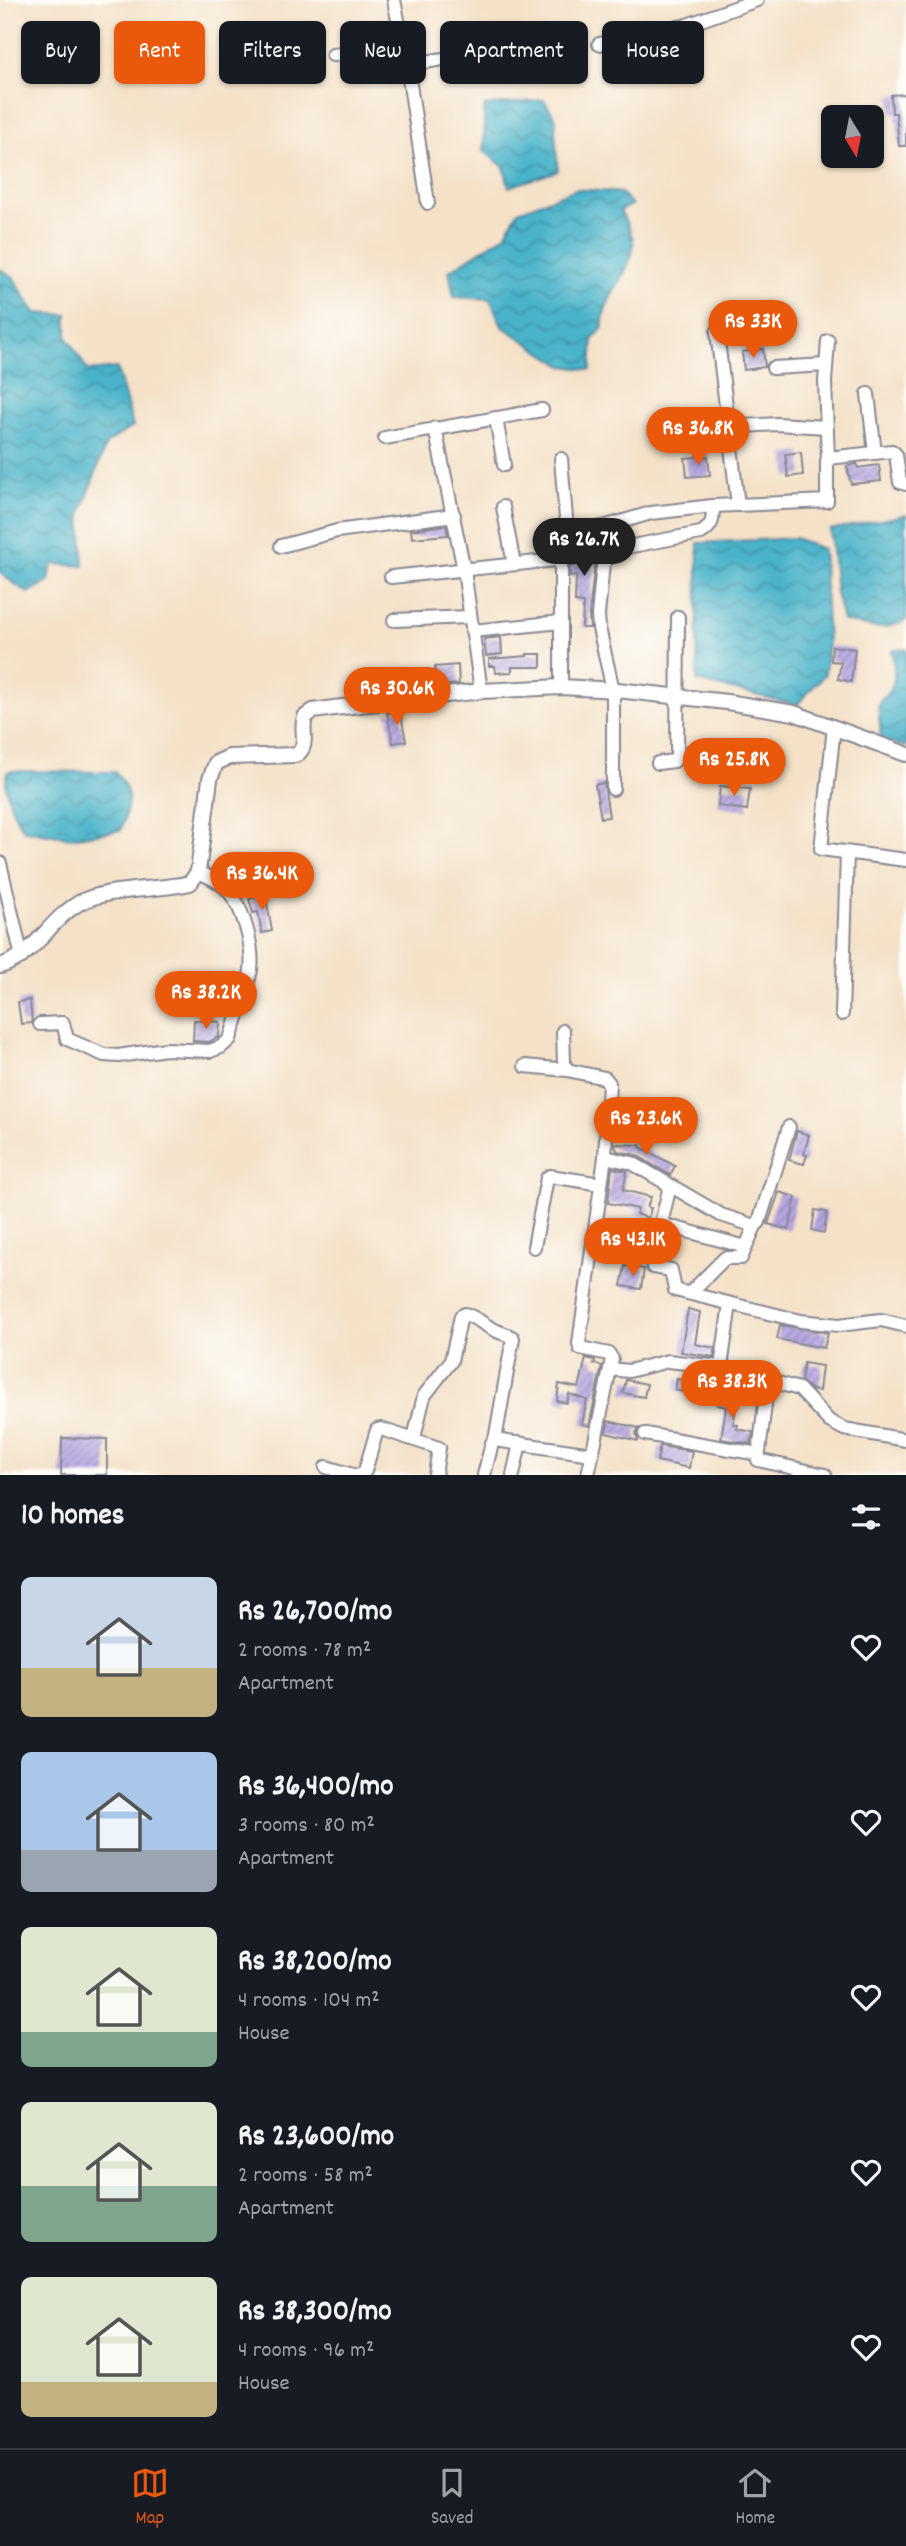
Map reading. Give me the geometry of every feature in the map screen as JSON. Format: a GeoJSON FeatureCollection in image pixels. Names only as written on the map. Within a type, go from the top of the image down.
{"type":"FeatureCollection","features":[{"type":"Feature","properties":{"kind":"street"},"geometry":{"type":"LineString","coordinates":[[394,0],[398,21]]}},
{"type":"Feature","properties":{"kind":"street"},"geometry":{"type":"LineString","coordinates":[[599,44],[687,25],[757,0]]}},
{"type":"Feature","properties":{"kind":"street"},"geometry":{"type":"LineString","coordinates":[[333,55],[340,54]]}},
{"type":"Feature","properties":{"kind":"street"},"geometry":{"type":"LineString","coordinates":[[410,84],[428,203]]}},
{"type":"Feature","properties":{"kind":"street"},"geometry":{"type":"LineString","coordinates":[[717,332],[738,505]]}},
{"type":"Feature","properties":{"kind":"street"},"geometry":{"type":"LineString","coordinates":[[566,534],[607,526],[640,514],[713,506],[827,501],[828,341]]}},
{"type":"Feature","properties":{"kind":"street"},"geometry":{"type":"LineString","coordinates":[[773,368],[826,365]]}},
{"type":"Feature","properties":{"kind":"street"},"geometry":{"type":"LineString","coordinates":[[868,394],[875,453]]}},
{"type":"Feature","properties":{"kind":"street"},"geometry":{"type":"LineString","coordinates":[[385,438],[542,411]]}},
{"type":"Feature","properties":{"kind":"street"},"geometry":{"type":"LineString","coordinates":[[496,418],[503,465]]}},
{"type":"Feature","properties":{"kind":"street"},"geometry":{"type":"LineString","coordinates":[[729,427],[777,424],[826,427]]}},
{"type":"Feature","properties":{"kind":"street"},"geometry":{"type":"LineString","coordinates":[[435,428],[464,570],[481,691]]}},
{"type":"Feature","properties":{"kind":"street"},"geometry":{"type":"LineString","coordinates":[[828,458],[895,453],[900,482],[906,484]]}},
{"type":"Feature","properties":{"kind":"street"},"geometry":{"type":"LineString","coordinates":[[391,577],[561,560],[568,557],[561,458]]}},
{"type":"Feature","properties":{"kind":"street"},"geometry":{"type":"LineString","coordinates":[[612,789],[613,690],[599,628],[603,564],[610,556],[627,547],[701,533],[713,522],[713,506]]}},
{"type":"Feature","properties":{"kind":"street"},"geometry":{"type":"LineString","coordinates":[[503,507],[514,564]]}},
{"type":"Feature","properties":{"kind":"street"},"geometry":{"type":"LineString","coordinates":[[281,546],[337,531],[454,515]]}},
{"type":"Feature","properties":{"kind":"street"},"geometry":{"type":"LineString","coordinates":[[561,560],[561,687]]}},
{"type":"Feature","properties":{"kind":"street"},"geometry":{"type":"LineString","coordinates":[[394,620],[470,617]]}},
{"type":"Feature","properties":{"kind":"street"},"geometry":{"type":"LineString","coordinates":[[658,764],[677,758],[678,617]]}},
{"type":"Feature","properties":{"kind":"street"},"geometry":{"type":"LineString","coordinates":[[472,631],[561,622]]}},
{"type":"Feature","properties":{"kind":"street"},"geometry":{"type":"LineString","coordinates":[[0,966],[22,957],[63,914],[79,903],[94,897],[190,883],[198,872],[210,779],[216,762],[229,757],[296,755],[302,751],[304,744],[305,717],[313,712],[481,691],[561,687],[613,690],[678,696],[794,713],[906,754]]}},
{"type":"Feature","properties":{"kind":"street"},"geometry":{"type":"LineString","coordinates":[[834,727],[821,849],[906,860]]}},
{"type":"Feature","properties":{"kind":"street"},"geometry":{"type":"LineString","coordinates":[[842,1014],[847,853]]}},
{"type":"Feature","properties":{"kind":"street"},"geometry":{"type":"LineString","coordinates":[[0,863],[22,957]]}},
{"type":"Feature","properties":{"kind":"street"},"geometry":{"type":"LineString","coordinates":[[40,1024],[63,1023],[67,1039],[104,1055],[118,1056],[166,1049],[210,1051],[226,1043],[230,1038],[249,978],[249,940],[229,892],[198,872]]}},
{"type":"Feature","properties":{"kind":"street"},"geometry":{"type":"LineString","coordinates":[[563,1031],[564,1063],[567,1070]]}},
{"type":"Feature","properties":{"kind":"street"},"geometry":{"type":"LineString","coordinates":[[525,1066],[567,1070],[608,1080],[605,1157],[579,1346],[609,1354],[612,1359],[588,1475]]}},
{"type":"Feature","properties":{"kind":"street"},"geometry":{"type":"LineString","coordinates":[[690,1293],[724,1258],[740,1259],[755,1226],[759,1223],[789,1127]]}},
{"type":"Feature","properties":{"kind":"street"},"geometry":{"type":"LineString","coordinates":[[605,1157],[632,1163],[721,1215],[755,1226]]}},
{"type":"Feature","properties":{"kind":"street"},"geometry":{"type":"LineString","coordinates":[[534,1247],[547,1178],[550,1176],[601,1184]]}},
{"type":"Feature","properties":{"kind":"street"},"geometry":{"type":"LineString","coordinates":[[670,1186],[652,1265],[671,1270],[674,1288],[805,1322],[839,1325],[881,1321],[906,1326]]}},
{"type":"Feature","properties":{"kind":"street"},"geometry":{"type":"LineString","coordinates":[[661,1224],[746,1247]]}},
{"type":"Feature","properties":{"kind":"street"},"geometry":{"type":"LineString","coordinates":[[721,1367],[730,1304]]}},
{"type":"Feature","properties":{"kind":"street"},"geometry":{"type":"LineString","coordinates":[[414,1438],[424,1396],[451,1361],[461,1316],[465,1314],[478,1318],[494,1330],[513,1338],[495,1440],[484,1475]]}},
{"type":"Feature","properties":{"kind":"street"},"geometry":{"type":"LineString","coordinates":[[610,1369],[629,1371],[668,1361],[721,1367],[803,1392],[829,1421],[844,1429],[906,1440]]}},
{"type":"Feature","properties":{"kind":"street"},"geometry":{"type":"LineString","coordinates":[[768,1380],[758,1454],[760,1463],[825,1475]]}},
{"type":"Feature","properties":{"kind":"street"},"geometry":{"type":"LineString","coordinates":[[360,1475],[365,1471],[377,1430],[381,1429],[439,1448],[435,1475]]}},
{"type":"Feature","properties":{"kind":"street"},"geometry":{"type":"LineString","coordinates":[[645,1434],[758,1454]]}},
{"type":"Feature","properties":{"kind":"street"},"geometry":{"type":"LineString","coordinates":[[495,1440],[592,1454]]}},
{"type":"Feature","properties":{"kind":"street"},"geometry":{"type":"LineString","coordinates":[[513,1475],[520,1443]]}},
{"type":"Feature","properties":{"kind":"street"},"geometry":{"type":"LineString","coordinates":[[326,1467],[353,1475]]}},
{"type":"Feature","properties":{"kind":"water"},"geometry":{"type":"Polygon","coordinates":[[[544,100],[556,119],[558,171],[509,187],[504,167],[484,151],[484,106],[544,100]]]}},
{"type":"Feature","properties":{"kind":"water"},"geometry":{"type":"Polygon","coordinates":[[[576,189],[621,193],[632,205],[620,210],[630,229],[632,252],[607,306],[603,328],[593,339],[591,370],[563,366],[502,326],[490,299],[454,297],[449,271],[505,235],[518,211],[576,189]]]}},
{"type":"Feature","properties":{"kind":"water"},"geometry":{"type":"Polygon","coordinates":[[[0,269],[13,277],[35,313],[67,315],[67,337],[88,371],[117,368],[133,426],[106,444],[81,514],[84,566],[52,564],[49,581],[28,593],[2,575],[0,568],[0,269]]]}},
{"type":"Feature","properties":{"kind":"water"},"geometry":{"type":"Polygon","coordinates":[[[906,515],[906,620],[883,627],[843,621],[836,593],[830,530],[906,515]]]}},
{"type":"Feature","properties":{"kind":"water"},"geometry":{"type":"Polygon","coordinates":[[[795,538],[823,549],[828,643],[825,674],[797,705],[697,681],[698,543],[795,538]]]}},
{"type":"Feature","properties":{"kind":"water"},"geometry":{"type":"Polygon","coordinates":[[[906,649],[905,747],[881,739],[878,703],[885,697],[894,680],[892,650],[906,649]]]}},
{"type":"Feature","properties":{"kind":"water"},"geometry":{"type":"Polygon","coordinates":[[[8,771],[115,772],[125,787],[128,799],[121,830],[71,838],[24,830],[16,818],[7,793],[8,771]]]}},
{"type":"Feature","properties":{"kind":"building"},"geometry":{"type":"Polygon","coordinates":[[[906,94],[906,146],[899,146],[896,113],[892,113],[891,95],[906,94]]]}},
{"type":"Feature","properties":{"kind":"building"},"geometry":{"type":"Polygon","coordinates":[[[763,349],[765,367],[744,370],[742,352],[763,349]]]}},
{"type":"Feature","properties":{"kind":"building"},"geometry":{"type":"Polygon","coordinates":[[[801,452],[803,475],[788,477],[785,454],[801,452]]]}},
{"type":"Feature","properties":{"kind":"building"},"geometry":{"type":"Polygon","coordinates":[[[708,456],[710,475],[687,477],[685,458],[708,456]]]}},
{"type":"Feature","properties":{"kind":"building"},"geometry":{"type":"Polygon","coordinates":[[[857,464],[858,468],[879,465],[881,481],[851,484],[847,466],[857,464]]]}},
{"type":"Feature","properties":{"kind":"building"},"geometry":{"type":"Polygon","coordinates":[[[446,525],[448,535],[412,538],[411,530],[446,525]]]}},
{"type":"Feature","properties":{"kind":"building"},"geometry":{"type":"Polygon","coordinates":[[[592,540],[595,562],[590,628],[582,628],[583,603],[575,602],[576,576],[570,577],[570,567],[579,564],[577,542],[592,540]]]}},
{"type":"Feature","properties":{"kind":"building"},"geometry":{"type":"Polygon","coordinates":[[[501,637],[502,654],[486,656],[484,639],[501,637]]]}},
{"type":"Feature","properties":{"kind":"building"},"geometry":{"type":"Polygon","coordinates":[[[832,646],[855,649],[851,682],[838,679],[841,662],[831,661],[832,646]]]}},
{"type":"Feature","properties":{"kind":"building"},"geometry":{"type":"Polygon","coordinates":[[[541,654],[541,667],[512,667],[512,672],[496,673],[495,666],[489,666],[489,659],[541,654]]]}},
{"type":"Feature","properties":{"kind":"building"},"geometry":{"type":"Polygon","coordinates":[[[458,665],[459,684],[436,686],[435,667],[458,665]]]}},
{"type":"Feature","properties":{"kind":"building"},"geometry":{"type":"Polygon","coordinates":[[[400,710],[406,741],[393,743],[387,713],[400,710]]]}},
{"type":"Feature","properties":{"kind":"building"},"geometry":{"type":"Polygon","coordinates":[[[604,783],[609,817],[601,818],[595,785],[604,783]]]}},
{"type":"Feature","properties":{"kind":"building"},"geometry":{"type":"Polygon","coordinates":[[[720,786],[750,789],[747,810],[718,806],[720,786]]]}},
{"type":"Feature","properties":{"kind":"building"},"geometry":{"type":"Polygon","coordinates":[[[266,897],[272,931],[262,933],[258,912],[253,913],[249,899],[266,897]]]}},
{"type":"Feature","properties":{"kind":"building"},"geometry":{"type":"Polygon","coordinates":[[[30,1000],[32,1023],[21,1024],[18,1002],[30,1000]]]}},
{"type":"Feature","properties":{"kind":"building"},"geometry":{"type":"Polygon","coordinates":[[[194,1020],[220,1022],[219,1037],[209,1042],[193,1041],[194,1020]]]}},
{"type":"Feature","properties":{"kind":"building"},"geometry":{"type":"Polygon","coordinates":[[[797,1131],[809,1135],[804,1164],[789,1160],[797,1131]]]}},
{"type":"Feature","properties":{"kind":"building"},"geometry":{"type":"Polygon","coordinates":[[[614,1144],[640,1145],[675,1166],[670,1175],[636,1155],[617,1151],[614,1144]]]}},
{"type":"Feature","properties":{"kind":"building"},"geometry":{"type":"Polygon","coordinates":[[[612,1168],[627,1171],[623,1190],[651,1197],[647,1207],[651,1208],[648,1218],[636,1214],[638,1209],[608,1203],[612,1168]]]}},
{"type":"Feature","properties":{"kind":"building"},"geometry":{"type":"Polygon","coordinates":[[[779,1192],[796,1197],[789,1230],[768,1224],[779,1192]]]}},
{"type":"Feature","properties":{"kind":"building"},"geometry":{"type":"Polygon","coordinates":[[[815,1210],[827,1212],[824,1233],[812,1230],[815,1210]]]}},
{"type":"Feature","properties":{"kind":"building"},"geometry":{"type":"Polygon","coordinates":[[[625,1266],[644,1269],[641,1289],[621,1286],[625,1266]]]}},
{"type":"Feature","properties":{"kind":"building"},"geometry":{"type":"Polygon","coordinates":[[[688,1309],[700,1312],[695,1344],[715,1348],[714,1357],[681,1352],[688,1309]]]}},
{"type":"Feature","properties":{"kind":"building"},"geometry":{"type":"Polygon","coordinates":[[[780,1325],[828,1333],[824,1348],[777,1339],[780,1325]]]}},
{"type":"Feature","properties":{"kind":"building"},"geometry":{"type":"Polygon","coordinates":[[[586,1358],[595,1360],[594,1364],[602,1366],[589,1426],[582,1424],[587,1400],[569,1394],[567,1403],[557,1401],[559,1384],[579,1388],[586,1358]]]}},
{"type":"Feature","properties":{"kind":"building"},"geometry":{"type":"Polygon","coordinates":[[[804,1363],[822,1366],[819,1391],[812,1390],[801,1381],[804,1363]]]}},
{"type":"Feature","properties":{"kind":"building"},"geometry":{"type":"Polygon","coordinates":[[[706,1374],[716,1375],[712,1399],[675,1390],[677,1379],[704,1384],[706,1374]]]}},
{"type":"Feature","properties":{"kind":"building"},"geometry":{"type":"Polygon","coordinates":[[[626,1380],[647,1384],[644,1397],[623,1393],[626,1380]]]}},
{"type":"Feature","properties":{"kind":"building"},"geometry":{"type":"Polygon","coordinates":[[[720,1392],[739,1396],[733,1424],[738,1425],[737,1429],[753,1432],[751,1444],[721,1439],[726,1407],[717,1405],[720,1392]]]}},
{"type":"Feature","properties":{"kind":"building"},"geometry":{"type":"Polygon","coordinates":[[[608,1421],[639,1428],[636,1433],[638,1441],[606,1433],[608,1421]]]}},
{"type":"Feature","properties":{"kind":"building"},"geometry":{"type":"Polygon","coordinates":[[[62,1438],[107,1439],[107,1475],[61,1475],[62,1438]]]}},
{"type":"Feature","properties":{"kind":"building"},"geometry":{"type":"Polygon","coordinates":[[[660,1446],[692,1451],[689,1468],[657,1461],[660,1446]]]}}]}
